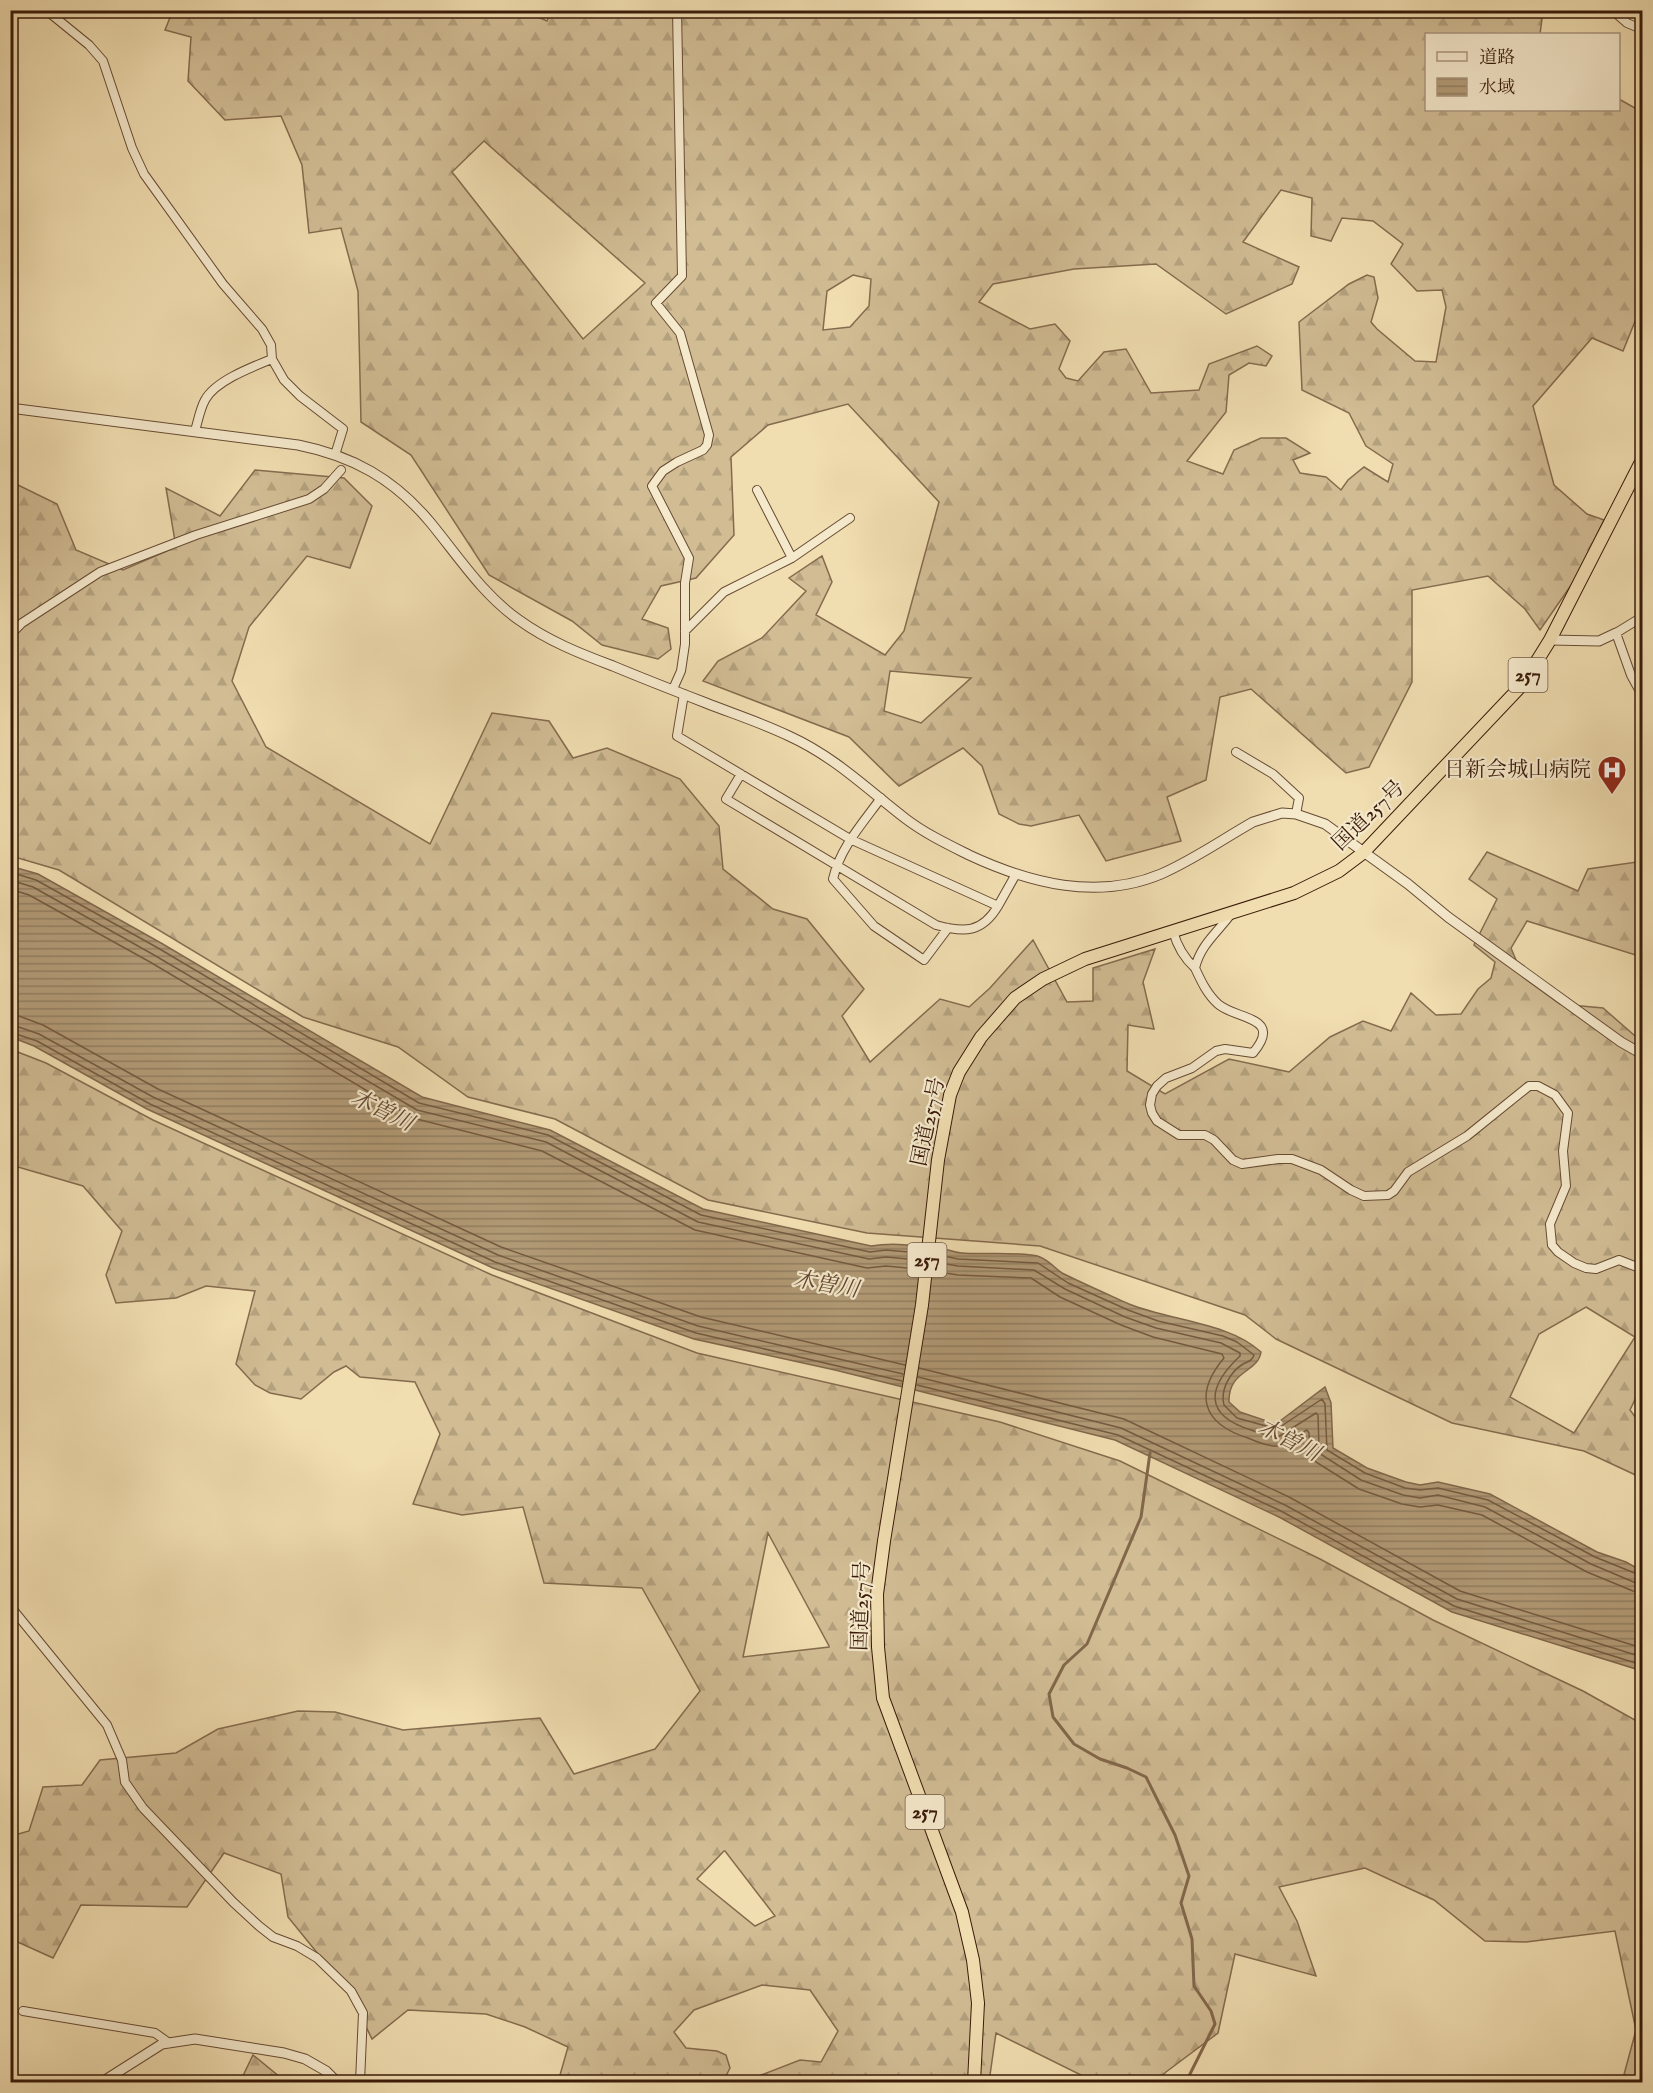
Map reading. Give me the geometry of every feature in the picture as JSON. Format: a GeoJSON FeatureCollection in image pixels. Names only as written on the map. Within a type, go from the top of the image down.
{"type":"FeatureCollection","features":[{"type":"Feature","properties":{"kind":"highway","name":"国道257号"},"geometry":{"type":"LineString","coordinates":[[974,2082],[978,2003],[973,1960],[962,1912],[883,1698],[878,1647],[877,1594],[922,1305],[938,1160],[950,1095],[959,1072],[981,1036],[1016,998],[1059,970],[1085,959],[1312,886],[1339,871],[1363,853],[1522,685],[1550,640],[1642,460]]}},
{"type":"Feature","properties":{"kind":"street"},"geometry":{"type":"LineString","coordinates":[[46,10],[89,45],[103,61],[132,148],[144,174],[223,284],[262,329],[272,345],[272,359],[284,380],[343,429],[335,455]]}},
{"type":"Feature","properties":{"kind":"street"},"geometry":{"type":"LineString","coordinates":[[673,689],[681,671],[685,631],[685,583],[689,558],[652,486],[663,471],[703,450],[707,446],[709,435],[680,333],[656,303],[682,276],[677,10]]}},
{"type":"Feature","properties":{"kind":"street"},"geometry":{"type":"LineString","coordinates":[[1612,10],[1627,23],[1642,27]]}},
{"type":"Feature","properties":{"kind":"street"},"geometry":{"type":"LineString","coordinates":[[195,431],[204,400],[213,389],[272,359]]}},
{"type":"Feature","properties":{"kind":"street"},"geometry":{"type":"LineString","coordinates":[[10,408],[298,445],[335,455],[374,472],[396,488],[429,521],[484,590],[519,621],[560,645],[766,726],[813,747],[838,764],[905,819],[938,840],[993,866],[1016,874],[1050,884],[1075,888],[1104,887],[1161,874],[1253,822],[1282,813],[1296,814],[1325,824],[1558,997],[1621,1042],[1642,1054]]}},
{"type":"Feature","properties":{"kind":"street"},"geometry":{"type":"LineString","coordinates":[[14,631],[22,623],[100,572],[196,535],[309,499],[324,489],[341,470]]}},
{"type":"Feature","properties":{"kind":"street"},"geometry":{"type":"LineString","coordinates":[[758,490],[792,558]]}},
{"type":"Feature","properties":{"kind":"street"},"geometry":{"type":"LineString","coordinates":[[685,631],[724,592],[792,558],[850,518]]}},
{"type":"Feature","properties":{"kind":"street"},"geometry":{"type":"LineString","coordinates":[[1550,640],[1599,641],[1642,616]]}},
{"type":"Feature","properties":{"kind":"street"},"geometry":{"type":"LineString","coordinates":[[1616,633],[1631,675],[1642,695]]}},
{"type":"Feature","properties":{"kind":"street"},"geometry":{"type":"LineString","coordinates":[[684,694],[677,735],[850,839],[999,906]]}},
{"type":"Feature","properties":{"kind":"street"},"geometry":{"type":"LineString","coordinates":[[1236,752],[1273,774],[1299,798],[1296,814]]}},
{"type":"Feature","properties":{"kind":"street"},"geometry":{"type":"LineString","coordinates":[[741,774],[726,799],[936,925],[970,930],[990,919],[1016,874]]}},
{"type":"Feature","properties":{"kind":"street"},"geometry":{"type":"LineString","coordinates":[[881,798],[850,839],[836,864],[833,879],[874,926],[924,960],[948,928]]}},
{"type":"Feature","properties":{"kind":"street"},"geometry":{"type":"LineString","coordinates":[[1196,968],[1199,953],[1204,944],[1220,930],[1232,912]]}},
{"type":"Feature","properties":{"kind":"street"},"geometry":{"type":"LineString","coordinates":[[1173,931],[1184,956],[1196,968],[1202,984],[1219,1005],[1257,1022],[1263,1030],[1263,1038],[1253,1053],[1225,1049],[1216,1051],[1192,1068],[1166,1078],[1152,1094],[1150,1105],[1157,1121],[1179,1135],[1205,1135],[1214,1140],[1233,1160],[1242,1164],[1292,1159],[1321,1170],[1351,1190],[1373,1197],[1388,1195],[1394,1191],[1408,1172],[1467,1136],[1499,1112],[1521,1091],[1529,1086],[1538,1086],[1556,1095],[1568,1113],[1563,1151],[1566,1186],[1550,1224],[1552,1245],[1558,1252],[1586,1269],[1596,1269],[1618,1260],[1642,1269]]}},
{"type":"Feature","properties":{"kind":"street"},"geometry":{"type":"LineString","coordinates":[[10,1606],[107,1725],[122,1760],[125,1782],[143,1808],[232,1902],[259,1926],[273,1937],[297,1946],[317,1958],[355,1996],[363,2013],[360,2082]]}},
{"type":"Feature","properties":{"kind":"street"},"geometry":{"type":"LineString","coordinates":[[23,2011],[155,2033],[169,2043]]}},
{"type":"Feature","properties":{"kind":"street"},"geometry":{"type":"LineString","coordinates":[[102,2082],[162,2044],[195,2039],[284,2053],[317,2064],[337,2082]]}},
{"type":"Feature","properties":{"kind":"green space"},"geometry":{"type":"Polygon","coordinates":[[[173,10],[522,10],[547,21],[552,10],[1543,11],[1540,33],[1425,33],[1425,111],[1620,111],[1620,100],[1642,112],[1642,304],[1623,351],[1592,338],[1533,406],[1554,485],[1587,514],[1604,520],[1574,581],[1540,630],[1525,609],[1488,576],[1412,590],[1412,682],[1369,767],[1346,773],[1251,689],[1220,697],[1206,780],[1167,797],[1181,841],[1106,861],[1079,815],[1031,826],[1019,824],[999,814],[982,766],[963,748],[899,786],[849,737],[703,681],[718,661],[762,638],[806,591],[789,578],[822,556],[832,582],[816,615],[885,655],[904,631],[939,502],[848,404],[768,425],[731,457],[734,535],[696,578],[661,586],[642,619],[668,628],[671,649],[658,659],[602,645],[572,621],[489,575],[411,455],[361,422],[358,291],[341,228],[309,233],[302,165],[281,116],[225,120],[188,81],[191,37],[165,30],[173,10]],[[484,141],[452,172],[583,339],[645,283],[484,141]],[[1281,190],[1243,242],[1299,267],[1292,284],[1226,314],[1156,264],[1074,269],[993,284],[979,302],[1030,329],[1055,324],[1070,341],[1059,369],[1066,378],[1078,381],[1104,352],[1126,349],[1151,393],[1199,390],[1209,364],[1257,346],[1272,356],[1266,366],[1249,363],[1229,375],[1226,412],[1187,461],[1223,474],[1234,450],[1261,438],[1286,438],[1310,453],[1293,460],[1300,473],[1326,477],[1341,490],[1348,480],[1364,467],[1388,482],[1393,464],[1366,446],[1349,413],[1302,390],[1299,322],[1349,284],[1367,275],[1374,277],[1378,298],[1371,322],[1415,361],[1436,362],[1446,307],[1442,290],[1417,291],[1391,264],[1403,244],[1373,221],[1342,218],[1331,241],[1311,236],[1312,198],[1281,190]],[[853,275],[827,291],[823,330],[850,327],[869,306],[871,279],[853,275]],[[890,671],[884,711],[921,723],[971,678],[890,671]]]}},
{"type":"Feature","properties":{"kind":"green space"},"geometry":{"type":"Polygon","coordinates":[[[255,470],[344,478],[372,506],[350,568],[307,556],[249,627],[232,681],[266,747],[430,844],[492,713],[549,721],[573,758],[607,748],[680,779],[719,826],[723,869],[773,909],[807,919],[864,989],[842,1016],[870,1062],[940,999],[969,1007],[990,988],[1033,940],[1067,1002],[1093,1001],[1093,968],[1155,949],[1143,982],[1154,1029],[1128,1025],[1127,1071],[1165,1094],[1229,1059],[1289,1072],[1330,1037],[1363,1021],[1391,1031],[1411,993],[1436,1015],[1461,1014],[1478,989],[1491,978],[1495,962],[1474,945],[1497,899],[1469,879],[1487,852],[1578,891],[1588,869],[1637,862],[1642,868],[1642,957],[1527,921],[1511,948],[1523,977],[1560,1004],[1603,1008],[1642,1042],[1642,1385],[1630,1410],[1642,1426],[1642,1478],[1584,1451],[1452,1423],[1276,1339],[1245,1315],[1040,1246],[867,1233],[708,1200],[555,1119],[468,1097],[398,1047],[303,1017],[59,870],[11,856],[10,498],[18,485],[57,504],[76,550],[123,570],[176,547],[166,488],[220,516],[255,470]],[[1586,1307],[1539,1334],[1510,1397],[1574,1433],[1635,1337],[1586,1307]]]}},
{"type":"Feature","properties":{"kind":"green space"},"geometry":{"type":"Polygon","coordinates":[[[10,1049],[46,1063],[153,1120],[492,1275],[697,1353],[1000,1422],[1120,1461],[1320,1559],[1433,1620],[1583,1691],[1642,1724],[1642,2082],[1622,2082],[1636,2030],[1615,1931],[1526,1942],[1485,1941],[1434,1900],[1365,1868],[1279,1887],[1297,1921],[1316,1976],[1235,1954],[1218,2033],[1155,2082],[1095,2082],[996,2033],[989,2082],[754,2082],[756,2077],[800,2060],[821,2062],[838,2031],[810,1990],[762,1985],[694,2010],[674,2032],[686,2048],[717,2051],[726,2055],[730,2068],[723,2082],[558,2082],[568,2047],[525,2027],[486,2014],[408,2010],[372,2039],[349,1992],[288,1917],[281,1874],[224,1853],[187,1907],[81,1905],[53,1958],[11,1939],[11,1836],[29,1831],[43,1787],[82,1785],[100,1760],[176,1753],[218,1729],[298,1711],[335,1712],[403,1730],[540,1718],[574,1774],[655,1749],[700,1691],[642,1588],[544,1583],[523,1507],[462,1515],[413,1504],[440,1434],[415,1382],[360,1377],[346,1366],[334,1372],[301,1399],[270,1393],[255,1385],[236,1364],[255,1291],[206,1286],[176,1298],[116,1303],[106,1275],[122,1231],[83,1186],[11,1165],[10,1049]],[[768,1533],[743,1657],[829,1647],[829,1646],[768,1533]],[[725,1851],[697,1879],[755,1926],[775,1916],[725,1851]]]}},
{"type":"Feature","properties":{"kind":"green space"},"geometry":{"type":"Polygon","coordinates":[[[253,2055],[286,2082],[240,2082],[253,2055]]]}},
{"type":"Feature","properties":{"kind":"water","name":"木曽川"},"geometry":{"type":"Polygon","coordinates":[[[10,866],[38,874],[161,943],[422,1097],[550,1130],[703,1209],[871,1246],[907,1245],[970,1254],[1033,1255],[1046,1260],[1062,1273],[1129,1304],[1232,1334],[1261,1352],[1259,1359],[1238,1378],[1230,1392],[1229,1402],[1240,1412],[1276,1424],[1325,1387],[1331,1403],[1333,1448],[1367,1468],[1420,1485],[1438,1482],[1490,1494],[1597,1552],[1626,1562],[1642,1571],[1642,1675],[1639,1670],[1452,1612],[1279,1517],[1115,1440],[835,1370],[694,1339],[493,1268],[147,1109],[34,1046],[11,1037],[10,866]]]}},
{"type":"Feature","properties":{"kind":"waterway"},"geometry":{"type":"LineString","coordinates":[[1150,1453],[1141,1517],[1087,1644],[1064,1665],[1049,1694],[1053,1717],[1074,1744],[1100,1759],[1146,1777],[1175,1835],[1189,1876],[1181,1903],[1192,1939],[1194,1986],[1211,2011],[1215,2024],[1186,2082]]}},
{"type":"Feature","properties":{"kind":"place","name":"日新会城山病院"},"geometry":{"type":"Point","coordinates":[1612,796]}}]}
